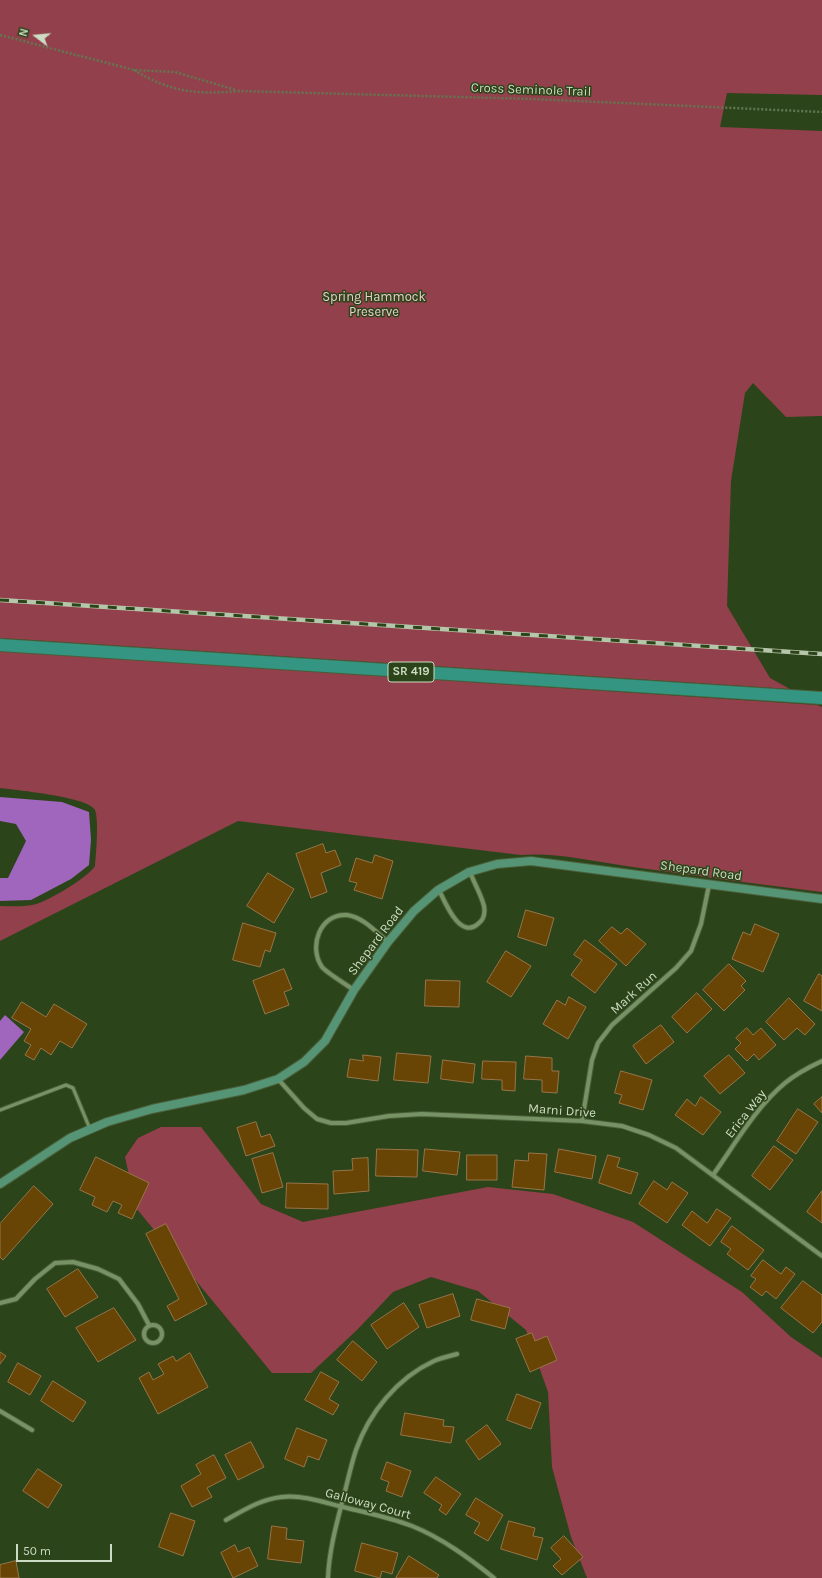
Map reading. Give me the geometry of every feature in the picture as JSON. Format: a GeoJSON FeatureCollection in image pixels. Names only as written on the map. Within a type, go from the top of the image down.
{"type":"FeatureCollection","features":[{"type":"Feature","properties":{"kind":"main road","name":"SR 419"},"geometry":{"type":"LineString","coordinates":[[0,645],[822,698]]}},
{"type":"Feature","properties":{"kind":"street","name":"Shepard Road"},"geometry":{"type":"LineString","coordinates":[[0,1184],[70,1138],[107,1122],[152,1109],[244,1090],[278,1079],[304,1062],[325,1041],[354,990],[388,942],[414,911],[438,890],[470,872],[497,864],[531,861],[822,899]]}},
{"type":"Feature","properties":{"kind":"street"},"geometry":{"type":"LineString","coordinates":[[438,890],[455,919],[461,925],[468,927],[475,926],[481,922],[484,914],[484,906],[470,872]]}},
{"type":"Feature","properties":{"kind":"street","name":"Mark Run"},"geometry":{"type":"LineString","coordinates":[[582,1121],[592,1060],[598,1043],[612,1025],[676,968],[691,951],[701,924],[709,885]]}},
{"type":"Feature","properties":{"kind":"street"},"geometry":{"type":"LineString","coordinates":[[354,990],[322,967],[316,952],[316,939],[324,925],[336,917],[354,917],[360,919],[388,942]]}},
{"type":"Feature","properties":{"kind":"street","name":"Erica Way"},"geometry":{"type":"LineString","coordinates":[[713,1175],[766,1101],[785,1082],[822,1061]]}},
{"type":"Feature","properties":{"kind":"street","name":"Marni Drive"},"geometry":{"type":"LineString","coordinates":[[278,1079],[304,1108],[317,1119],[331,1123],[346,1123],[389,1116],[422,1114],[582,1121],[622,1126],[649,1135],[676,1148],[822,1256]]}},
{"type":"Feature","properties":{"kind":"street"},"geometry":{"type":"LineString","coordinates":[[0,1303],[16,1299],[35,1279],[55,1263],[73,1262],[98,1269],[119,1279],[138,1304],[149,1325]]}},
{"type":"Feature","properties":{"kind":"street"},"geometry":{"type":"LineString","coordinates":[[156,1324],[162,1329],[163,1336],[158,1342],[151,1343],[145,1338],[144,1331],[149,1325],[156,1324]]}},
{"type":"Feature","properties":{"kind":"street"},"geometry":{"type":"LineString","coordinates":[[328,1578],[334,1536],[341,1506],[356,1450],[370,1420],[387,1396],[411,1375],[434,1361],[457,1354]]}},
{"type":"Feature","properties":{"kind":"street"},"geometry":{"type":"LineString","coordinates":[[0,1411],[32,1430]]}},
{"type":"Feature","properties":{"kind":"street","name":"Galloway Court"},"geometry":{"type":"LineString","coordinates":[[226,1520],[257,1503],[282,1497],[304,1498],[341,1506],[413,1527],[442,1541],[494,1578]]}},
{"type":"Feature","properties":{"kind":"lane"},"geometry":{"type":"LineString","coordinates":[[0,1110],[66,1085],[73,1088],[90,1129]]}},
{"type":"Feature","properties":{"kind":"path"},"geometry":{"type":"LineString","coordinates":[[0,35],[134,70],[176,72],[239,91]]}},
{"type":"Feature","properties":{"kind":"path"},"geometry":{"type":"LineString","coordinates":[[134,70],[159,84],[178,90],[223,93],[239,91]]}},
{"type":"Feature","properties":{"kind":"path","name":"Cross Seminole Trail"},"geometry":{"type":"LineString","coordinates":[[239,91],[525,99],[822,112]]}},
{"type":"Feature","properties":{"kind":"green space","name":"Spring Hammock Preserve"},"geometry":{"type":"Polygon","coordinates":[[[0,0],[822,0],[822,95],[727,93],[720,127],[822,131],[822,416],[786,417],[753,383],[745,393],[731,481],[727,606],[770,678],[790,689],[0,638],[0,0]]]}},
{"type":"Feature","properties":{"kind":"green space"},"geometry":{"type":"Polygon","coordinates":[[[0,651],[817,705],[822,707],[822,892],[680,874],[562,856],[534,854],[521,855],[238,821],[0,941],[0,906],[32,905],[46,900],[76,883],[91,871],[95,866],[97,829],[95,810],[90,805],[80,801],[36,792],[0,788],[0,651]]]}},
{"type":"Feature","properties":{"kind":"green space"},"geometry":{"type":"Polygon","coordinates":[[[161,1127],[201,1127],[261,1204],[303,1222],[488,1187],[553,1194],[633,1222],[742,1292],[791,1337],[822,1358],[822,1578],[587,1578],[571,1537],[552,1467],[548,1392],[526,1330],[478,1291],[431,1277],[393,1292],[357,1330],[311,1373],[272,1373],[136,1208],[125,1157],[138,1138],[161,1127]]]}},
{"type":"Feature","properties":{"kind":"shaded area"},"geometry":{"type":"Polygon","coordinates":[[[0,797],[62,802],[89,812],[91,840],[89,865],[71,879],[31,900],[0,901],[0,878],[8,878],[26,841],[16,824],[0,821],[0,797]]]}},
{"type":"Feature","properties":{"kind":"shaded area"},"geometry":{"type":"Polygon","coordinates":[[[5,1015],[24,1032],[0,1060],[0,1021],[5,1015]]]}},
{"type":"Feature","properties":{"kind":"building"},"geometry":{"type":"Polygon","coordinates":[[[323,844],[326,853],[335,850],[341,865],[321,873],[327,892],[311,898],[296,854],[323,844]]]}},
{"type":"Feature","properties":{"kind":"building"},"geometry":{"type":"Polygon","coordinates":[[[375,855],[393,861],[382,899],[354,890],[357,883],[349,881],[356,858],[372,863],[375,855]]]}},
{"type":"Feature","properties":{"kind":"building"},"geometry":{"type":"Polygon","coordinates":[[[268,873],[294,889],[274,923],[247,906],[268,873]]]}},
{"type":"Feature","properties":{"kind":"building"},"geometry":{"type":"Polygon","coordinates":[[[526,910],[554,918],[546,946],[518,937],[526,910]]]}},
{"type":"Feature","properties":{"kind":"building"},"geometry":{"type":"Polygon","coordinates":[[[243,923],[276,933],[270,952],[265,950],[260,967],[233,960],[243,923]]]}},
{"type":"Feature","properties":{"kind":"building"},"geometry":{"type":"Polygon","coordinates":[[[755,924],[779,934],[763,972],[732,959],[743,932],[750,935],[755,924]]]}},
{"type":"Feature","properties":{"kind":"building"},"geometry":{"type":"Polygon","coordinates":[[[612,927],[621,934],[627,928],[646,944],[626,966],[599,941],[612,927]]]}},
{"type":"Feature","properties":{"kind":"building"},"geometry":{"type":"Polygon","coordinates":[[[585,940],[617,964],[595,993],[571,975],[582,960],[574,955],[585,940]]]}},
{"type":"Feature","properties":{"kind":"building"},"geometry":{"type":"Polygon","coordinates":[[[506,951],[531,966],[511,997],[487,982],[506,951]]]}},
{"type":"Feature","properties":{"kind":"building"},"geometry":{"type":"Polygon","coordinates":[[[729,964],[746,981],[741,986],[745,990],[724,1011],[703,990],[729,964]]]}},
{"type":"Feature","properties":{"kind":"building"},"geometry":{"type":"Polygon","coordinates":[[[284,969],[292,989],[284,992],[289,1005],[265,1014],[253,981],[284,969]]]}},
{"type":"Feature","properties":{"kind":"building"},"geometry":{"type":"Polygon","coordinates":[[[819,974],[822,976],[822,1011],[804,1001],[819,974]]]}},
{"type":"Feature","properties":{"kind":"building"},"geometry":{"type":"Polygon","coordinates":[[[426,980],[460,981],[459,1007],[425,1006],[426,980]]]}},
{"type":"Feature","properties":{"kind":"building"},"geometry":{"type":"Polygon","coordinates":[[[697,993],[712,1009],[687,1033],[672,1017],[697,993]]]}},
{"type":"Feature","properties":{"kind":"building"},"geometry":{"type":"Polygon","coordinates":[[[569,997],[586,1007],[568,1039],[543,1024],[557,1000],[565,1005],[569,997]]]}},
{"type":"Feature","properties":{"kind":"building"},"geometry":{"type":"Polygon","coordinates":[[[789,998],[815,1024],[805,1035],[797,1028],[784,1040],[766,1022],[789,998]]]}},
{"type":"Feature","properties":{"kind":"building"},"geometry":{"type":"Polygon","coordinates":[[[22,1002],[46,1017],[54,1004],[87,1024],[72,1048],[60,1041],[51,1055],[41,1048],[34,1060],[25,1055],[31,1045],[24,1041],[31,1029],[12,1018],[22,1002]]]}},
{"type":"Feature","properties":{"kind":"building"},"geometry":{"type":"Polygon","coordinates":[[[661,1025],[674,1042],[646,1064],[633,1046],[661,1025]]]}},
{"type":"Feature","properties":{"kind":"building"},"geometry":{"type":"Polygon","coordinates":[[[747,1028],[753,1035],[761,1028],[776,1045],[759,1060],[754,1054],[747,1061],[735,1049],[741,1043],[736,1038],[747,1028]]]}},
{"type":"Feature","properties":{"kind":"building"},"geometry":{"type":"Polygon","coordinates":[[[397,1053],[431,1056],[428,1083],[394,1080],[397,1053]]]}},
{"type":"Feature","properties":{"kind":"building"},"geometry":{"type":"Polygon","coordinates":[[[363,1055],[381,1057],[378,1081],[347,1077],[350,1059],[363,1061],[363,1055]]]}},
{"type":"Feature","properties":{"kind":"building"},"geometry":{"type":"Polygon","coordinates":[[[729,1055],[745,1073],[720,1094],[704,1076],[729,1055]]]}},
{"type":"Feature","properties":{"kind":"building"},"geometry":{"type":"Polygon","coordinates":[[[526,1056],[552,1058],[552,1071],[559,1071],[557,1093],[542,1092],[542,1080],[524,1079],[526,1056]]]}},
{"type":"Feature","properties":{"kind":"building"},"geometry":{"type":"Polygon","coordinates":[[[443,1060],[475,1064],[473,1083],[441,1079],[443,1060]]]}},
{"type":"Feature","properties":{"kind":"building"},"geometry":{"type":"Polygon","coordinates":[[[483,1061],[516,1062],[515,1091],[502,1090],[502,1080],[482,1079],[483,1061]]]}},
{"type":"Feature","properties":{"kind":"building"},"geometry":{"type":"Polygon","coordinates":[[[621,1071],[652,1080],[643,1110],[619,1103],[622,1095],[615,1093],[621,1071]]]}},
{"type":"Feature","properties":{"kind":"building"},"geometry":{"type":"Polygon","coordinates":[[[701,1097],[721,1112],[703,1135],[675,1115],[687,1099],[695,1106],[701,1097]]]}},
{"type":"Feature","properties":{"kind":"building"},"geometry":{"type":"Polygon","coordinates":[[[822,1097],[822,1113],[814,1104],[822,1097]]]}},
{"type":"Feature","properties":{"kind":"building"},"geometry":{"type":"Polygon","coordinates":[[[798,1109],[818,1122],[796,1154],[777,1141],[798,1109]]]}},
{"type":"Feature","properties":{"kind":"building"},"geometry":{"type":"Polygon","coordinates":[[[256,1122],[261,1137],[270,1134],[275,1146],[246,1156],[237,1128],[256,1122]]]}},
{"type":"Feature","properties":{"kind":"building"},"geometry":{"type":"Polygon","coordinates":[[[774,1146],[793,1160],[770,1190],[752,1176],[774,1146]]]}},
{"type":"Feature","properties":{"kind":"building"},"geometry":{"type":"Polygon","coordinates":[[[377,1149],[418,1150],[417,1177],[376,1176],[377,1149]]]}},
{"type":"Feature","properties":{"kind":"building"},"geometry":{"type":"Polygon","coordinates":[[[425,1149],[460,1152],[457,1175],[423,1171],[425,1149]]]}},
{"type":"Feature","properties":{"kind":"building"},"geometry":{"type":"Polygon","coordinates":[[[559,1149],[596,1156],[592,1179],[555,1172],[559,1149]]]}},
{"type":"Feature","properties":{"kind":"building"},"geometry":{"type":"Polygon","coordinates":[[[273,1153],[283,1187],[262,1193],[252,1159],[273,1153]]]}},
{"type":"Feature","properties":{"kind":"building"},"geometry":{"type":"Polygon","coordinates":[[[529,1153],[547,1154],[544,1190],[512,1187],[515,1160],[528,1161],[529,1153]]]}},
{"type":"Feature","properties":{"kind":"building"},"geometry":{"type":"Polygon","coordinates":[[[467,1155],[497,1155],[497,1180],[467,1180],[467,1155]]]}},
{"type":"Feature","properties":{"kind":"building"},"geometry":{"type":"Polygon","coordinates":[[[608,1155],[620,1158],[617,1167],[638,1173],[631,1194],[599,1183],[608,1155]]]}},
{"type":"Feature","properties":{"kind":"building"},"geometry":{"type":"Polygon","coordinates":[[[96,1157],[149,1183],[132,1219],[118,1213],[122,1205],[113,1201],[107,1212],[92,1205],[95,1197],[80,1190],[96,1157]]]}},
{"type":"Feature","properties":{"kind":"building"},"geometry":{"type":"Polygon","coordinates":[[[368,1158],[369,1191],[334,1194],[333,1171],[353,1170],[352,1159],[368,1158]]]}},
{"type":"Feature","properties":{"kind":"building"},"geometry":{"type":"Polygon","coordinates":[[[654,1181],[667,1190],[672,1182],[688,1193],[667,1223],[639,1204],[654,1181]]]}},
{"type":"Feature","properties":{"kind":"building"},"geometry":{"type":"Polygon","coordinates":[[[287,1183],[328,1184],[328,1209],[286,1208],[287,1183]]]}},
{"type":"Feature","properties":{"kind":"building"},"geometry":{"type":"Polygon","coordinates":[[[34,1186],[53,1204],[3,1260],[0,1257],[0,1224],[34,1186]]]}},
{"type":"Feature","properties":{"kind":"building"},"geometry":{"type":"Polygon","coordinates":[[[822,1191],[822,1223],[807,1212],[822,1191]]]}},
{"type":"Feature","properties":{"kind":"building"},"geometry":{"type":"Polygon","coordinates":[[[717,1209],[731,1218],[710,1246],[682,1225],[692,1211],[707,1223],[717,1209]]]}},
{"type":"Feature","properties":{"kind":"building"},"geometry":{"type":"Polygon","coordinates":[[[166,1224],[207,1304],[175,1321],[167,1306],[179,1299],[146,1234],[166,1224]]]}},
{"type":"Feature","properties":{"kind":"building"},"geometry":{"type":"Polygon","coordinates":[[[732,1226],[764,1250],[748,1270],[727,1254],[731,1249],[721,1242],[732,1226]]]}},
{"type":"Feature","properties":{"kind":"building"},"geometry":{"type":"Polygon","coordinates":[[[763,1260],[781,1274],[786,1267],[795,1274],[776,1299],[766,1291],[762,1296],[750,1287],[756,1279],[751,1276],[763,1260]]]}},
{"type":"Feature","properties":{"kind":"building"},"geometry":{"type":"Polygon","coordinates":[[[78,1269],[98,1297],[65,1317],[47,1289],[78,1269]]]}},
{"type":"Feature","properties":{"kind":"building"},"geometry":{"type":"Polygon","coordinates":[[[803,1281],[822,1295],[822,1322],[813,1333],[781,1308],[803,1281]]]}},
{"type":"Feature","properties":{"kind":"building"},"geometry":{"type":"Polygon","coordinates":[[[453,1294],[460,1316],[427,1328],[419,1305],[453,1294]]]}},
{"type":"Feature","properties":{"kind":"building"},"geometry":{"type":"Polygon","coordinates":[[[477,1299],[510,1308],[505,1329],[471,1320],[477,1299]]]}},
{"type":"Feature","properties":{"kind":"building"},"geometry":{"type":"Polygon","coordinates":[[[404,1303],[419,1327],[387,1349],[371,1325],[404,1303]]]}},
{"type":"Feature","properties":{"kind":"building"},"geometry":{"type":"Polygon","coordinates":[[[114,1308],[136,1340],[98,1362],[76,1328],[114,1308]]]}},
{"type":"Feature","properties":{"kind":"building"},"geometry":{"type":"Polygon","coordinates":[[[532,1333],[535,1341],[547,1336],[557,1360],[530,1372],[516,1339],[532,1333]]]}},
{"type":"Feature","properties":{"kind":"building"},"geometry":{"type":"Polygon","coordinates":[[[353,1341],[377,1362],[362,1381],[337,1360],[353,1341]]]}},
{"type":"Feature","properties":{"kind":"building"},"geometry":{"type":"Polygon","coordinates":[[[0,1352],[6,1356],[0,1364],[0,1352]]]}},
{"type":"Feature","properties":{"kind":"building"},"geometry":{"type":"Polygon","coordinates":[[[190,1353],[208,1387],[158,1414],[139,1378],[149,1372],[153,1380],[164,1374],[158,1364],[173,1356],[176,1361],[190,1353]]]}},
{"type":"Feature","properties":{"kind":"building"},"geometry":{"type":"Polygon","coordinates":[[[18,1363],[41,1376],[30,1395],[8,1382],[18,1363]]]}},
{"type":"Feature","properties":{"kind":"building"},"geometry":{"type":"Polygon","coordinates":[[[321,1372],[339,1382],[329,1399],[339,1405],[333,1415],[305,1400],[321,1372]]]}},
{"type":"Feature","properties":{"kind":"building"},"geometry":{"type":"Polygon","coordinates":[[[53,1381],[86,1402],[73,1422],[41,1401],[53,1381]]]}},
{"type":"Feature","properties":{"kind":"building"},"geometry":{"type":"Polygon","coordinates":[[[517,1394],[541,1403],[531,1429],[507,1420],[517,1394]]]}},
{"type":"Feature","properties":{"kind":"building"},"geometry":{"type":"Polygon","coordinates":[[[405,1413],[444,1420],[443,1426],[454,1427],[451,1443],[401,1435],[405,1413]]]}},
{"type":"Feature","properties":{"kind":"building"},"geometry":{"type":"Polygon","coordinates":[[[487,1425],[501,1444],[479,1460],[466,1441],[487,1425]]]}},
{"type":"Feature","properties":{"kind":"building"},"geometry":{"type":"Polygon","coordinates":[[[297,1428],[327,1440],[319,1460],[308,1456],[304,1467],[285,1459],[297,1428]]]}},
{"type":"Feature","properties":{"kind":"building"},"geometry":{"type":"Polygon","coordinates":[[[251,1442],[264,1467],[238,1480],[225,1455],[251,1442]]]}},
{"type":"Feature","properties":{"kind":"building"},"geometry":{"type":"Polygon","coordinates":[[[214,1455],[226,1478],[207,1488],[212,1497],[192,1507],[181,1486],[201,1474],[196,1465],[214,1455]]]}},
{"type":"Feature","properties":{"kind":"building"},"geometry":{"type":"Polygon","coordinates":[[[387,1462],[411,1471],[402,1497],[386,1491],[389,1482],[381,1479],[387,1462]]]}},
{"type":"Feature","properties":{"kind":"building"},"geometry":{"type":"Polygon","coordinates":[[[38,1469],[62,1485],[48,1508],[23,1491],[38,1469]]]}},
{"type":"Feature","properties":{"kind":"building"},"geometry":{"type":"Polygon","coordinates":[[[436,1477],[461,1494],[446,1515],[439,1510],[442,1505],[424,1493],[436,1477]]]}},
{"type":"Feature","properties":{"kind":"building"},"geometry":{"type":"Polygon","coordinates":[[[476,1498],[503,1515],[488,1541],[474,1533],[480,1523],[466,1515],[476,1498]]]}},
{"type":"Feature","properties":{"kind":"building"},"geometry":{"type":"Polygon","coordinates":[[[171,1513],[195,1521],[183,1556],[159,1547],[171,1513]]]}},
{"type":"Feature","properties":{"kind":"building"},"geometry":{"type":"Polygon","coordinates":[[[509,1521],[535,1528],[533,1536],[543,1538],[537,1560],[501,1549],[509,1521]]]}},
{"type":"Feature","properties":{"kind":"building"},"geometry":{"type":"Polygon","coordinates":[[[272,1526],[287,1528],[286,1539],[304,1541],[301,1563],[268,1559],[272,1526]]]}},
{"type":"Feature","properties":{"kind":"building"},"geometry":{"type":"Polygon","coordinates":[[[564,1536],[583,1557],[562,1575],[553,1566],[561,1559],[551,1548],[564,1536]]]}},
{"type":"Feature","properties":{"kind":"building"},"geometry":{"type":"Polygon","coordinates":[[[362,1543],[398,1553],[392,1574],[382,1571],[380,1578],[355,1571],[362,1543]]]}},
{"type":"Feature","properties":{"kind":"building"},"geometry":{"type":"Polygon","coordinates":[[[235,1545],[238,1552],[249,1547],[258,1566],[233,1578],[221,1553],[235,1545]]]}},
{"type":"Feature","properties":{"kind":"building"},"geometry":{"type":"Polygon","coordinates":[[[409,1556],[439,1575],[437,1578],[396,1578],[409,1556]]]}},
{"type":"Feature","properties":{"kind":"building"},"geometry":{"type":"Polygon","coordinates":[[[16,1561],[19,1578],[0,1578],[0,1565],[16,1561]]]}},
{"type":"Feature","properties":{"kind":"railway"},"geometry":{"type":"LineString","coordinates":[[0,600],[822,654]]}}]}
